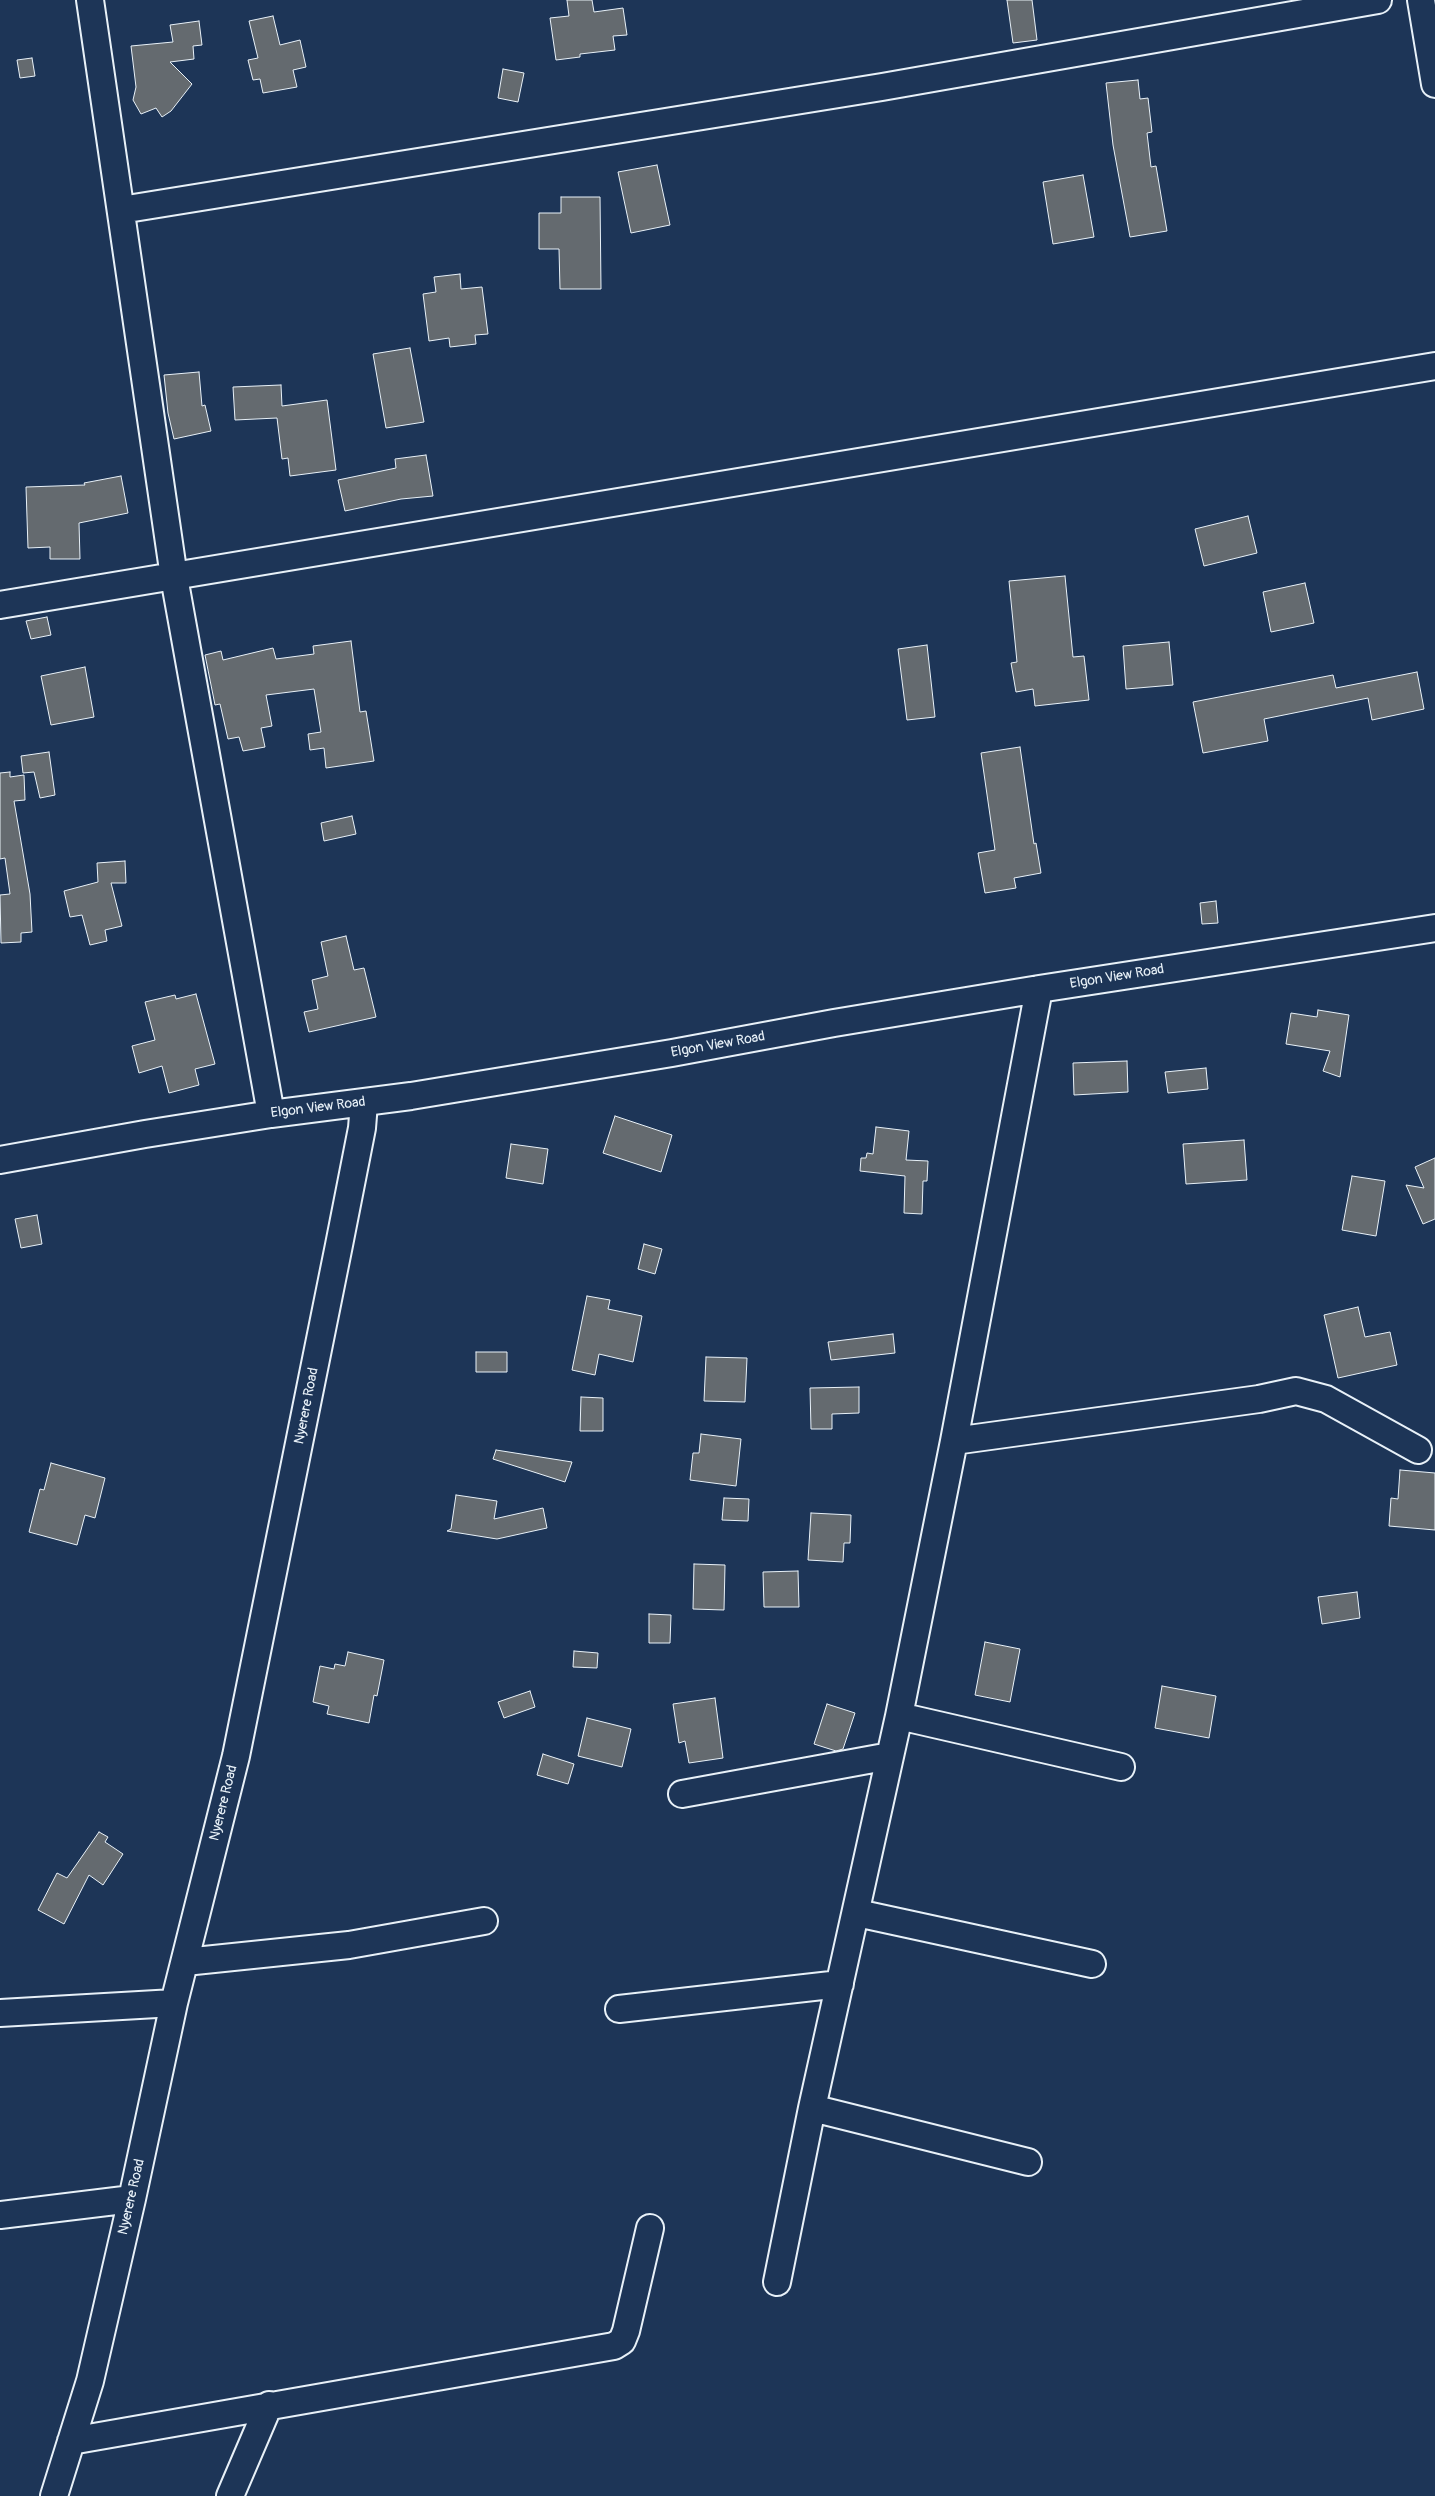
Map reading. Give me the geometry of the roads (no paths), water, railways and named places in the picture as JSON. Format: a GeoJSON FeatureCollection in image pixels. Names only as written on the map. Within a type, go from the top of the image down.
{"type":"FeatureCollection","features":[{"type":"Feature","properties":{"kind":"street"},"geometry":{"type":"LineString","coordinates":[[90,0],[174,577],[271,1114]]}},
{"type":"Feature","properties":{"kind":"street"},"geometry":{"type":"LineString","coordinates":[[121,210],[882,87],[1378,0]]}},
{"type":"Feature","properties":{"kind":"street"},"geometry":{"type":"LineString","coordinates":[[1421,0],[1435,84]]}},
{"type":"Feature","properties":{"kind":"street"},"geometry":{"type":"LineString","coordinates":[[0,606],[1435,366]]}},
{"type":"Feature","properties":{"kind":"street","name":"Elgon View Road"},"geometry":{"type":"LineString","coordinates":[[0,1160],[271,1114],[364,1103],[672,1053],[834,1023],[1040,989],[1435,928]]}},
{"type":"Feature","properties":{"kind":"street"},"geometry":{"type":"LineString","coordinates":[[777,2282],[812,2108],[899,1716],[954,1441],[1040,989]]}},
{"type":"Feature","properties":{"kind":"street","name":"Nyerere Road"},"geometry":{"type":"LineString","coordinates":[[54,2496],[90,2380],[132,2199],[174,2003],[236,1756],[362,1128],[364,1103]]}},
{"type":"Feature","properties":{"kind":"street"},"geometry":{"type":"LineString","coordinates":[[954,1441],[1259,1399],[1296,1391],[1326,1399],[1418,1450]]}},
{"type":"Feature","properties":{"kind":"street"},"geometry":{"type":"LineString","coordinates":[[899,1716],[1120,1767]]}},
{"type":"Feature","properties":{"kind":"street"},"geometry":{"type":"LineString","coordinates":[[682,1794],[890,1756]]}},
{"type":"Feature","properties":{"kind":"street"},"geometry":{"type":"LineString","coordinates":[[856,1913],[1092,1964]]}},
{"type":"Feature","properties":{"kind":"street"},"geometry":{"type":"LineString","coordinates":[[184,1962],[349,1945],[484,1920]]}},
{"type":"Feature","properties":{"kind":"street"},"geometry":{"type":"LineString","coordinates":[[618,2009],[840,1984]]}},
{"type":"Feature","properties":{"kind":"street"},"geometry":{"type":"LineString","coordinates":[[0,2013],[174,2003]]}},
{"type":"Feature","properties":{"kind":"street"},"geometry":{"type":"LineString","coordinates":[[812,2108],[1028,2162]]}},
{"type":"Feature","properties":{"kind":"street"},"geometry":{"type":"LineString","coordinates":[[0,2214],[132,2199]]}},
{"type":"Feature","properties":{"kind":"street"},"geometry":{"type":"LineString","coordinates":[[72,2441],[614,2346],[622,2341],[626,2331],[650,2228]]}},
{"type":"Feature","properties":{"kind":"street"},"geometry":{"type":"LineString","coordinates":[[230,2496],[269,2405]]}}]}
